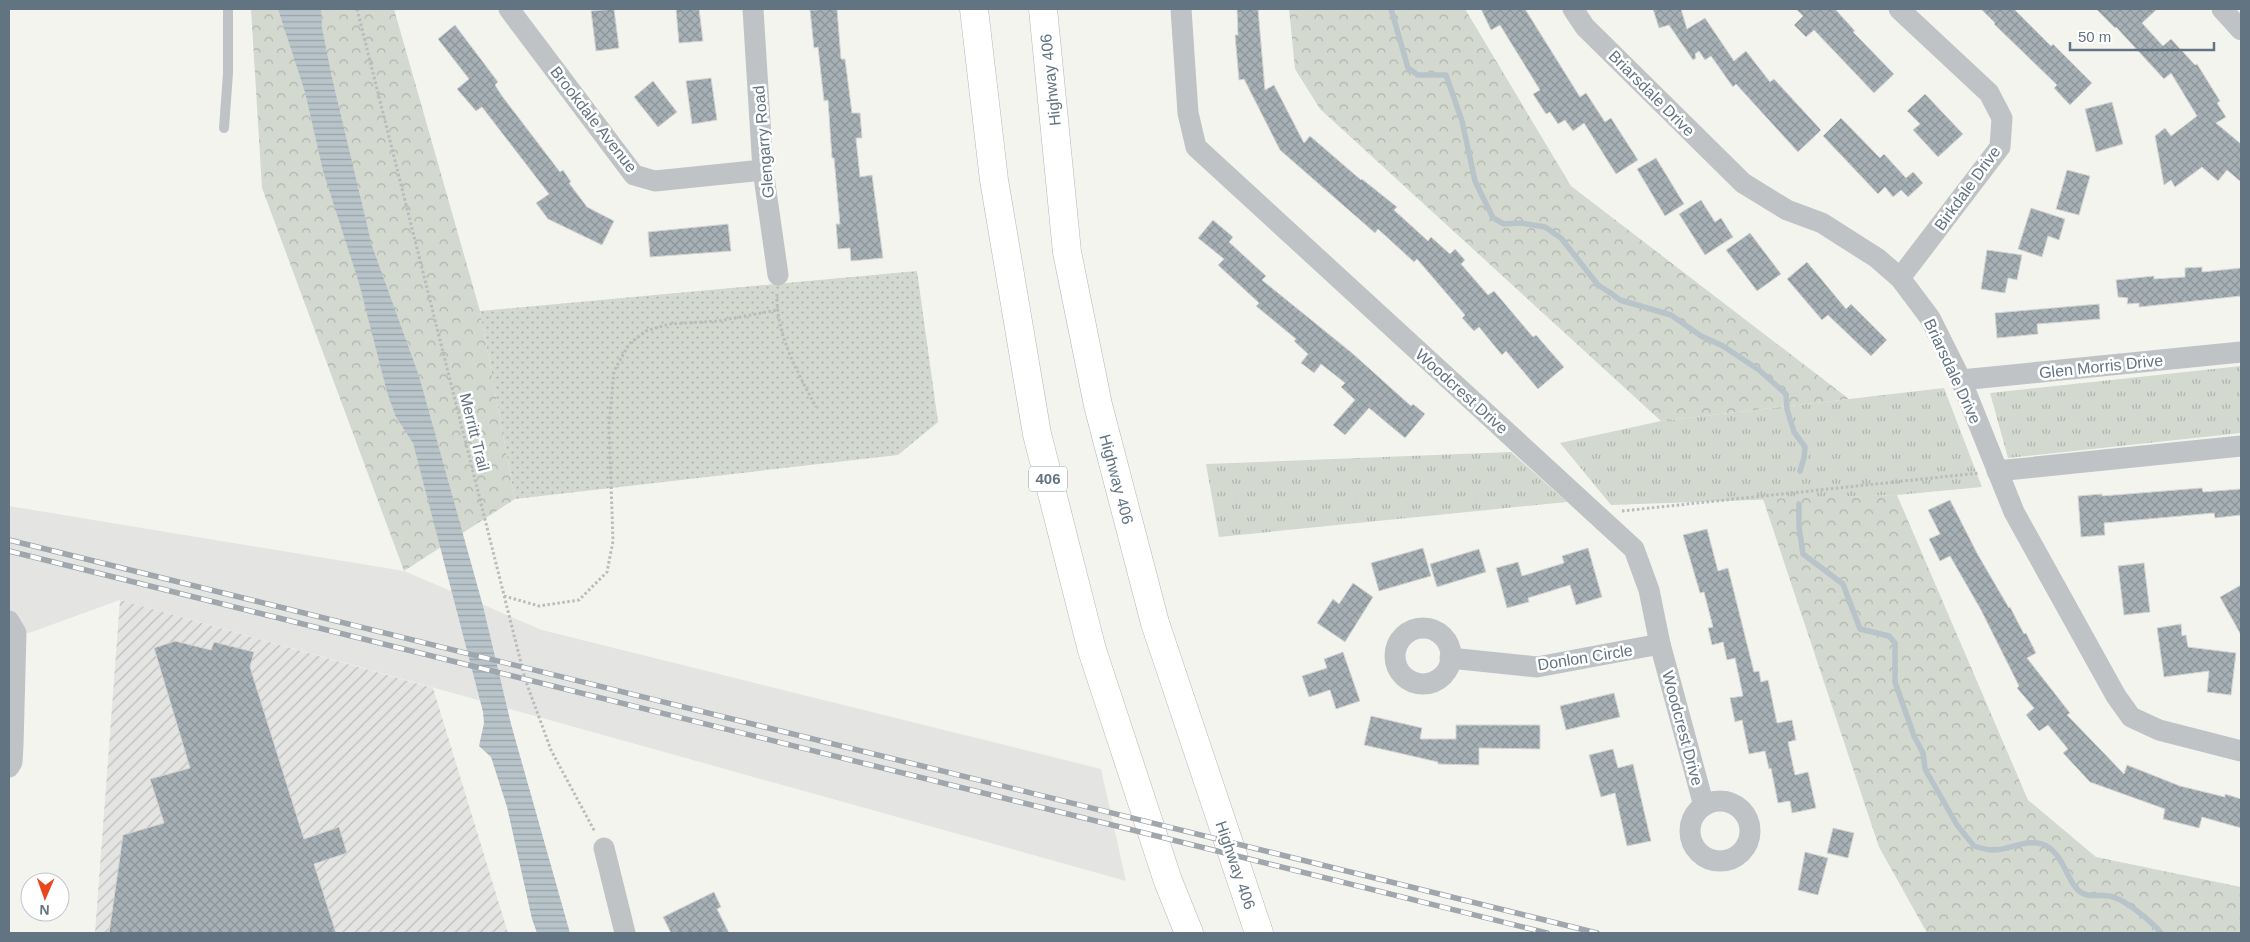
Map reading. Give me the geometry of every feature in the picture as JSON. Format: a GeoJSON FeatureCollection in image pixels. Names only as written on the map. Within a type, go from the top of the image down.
{"type":"FeatureCollection","features":[{"type":"Feature","properties":{"kind":"highway","name":"406"},"geometry":{"type":"LineString","coordinates":[[974,9],[994,180],[1037,434],[1092,650],[1168,881],[1189,933]]}},
{"type":"Feature","properties":{"kind":"highway","name":"Highway 406"},"geometry":{"type":"LineString","coordinates":[[1043,9],[1067,252],[1098,405],[1155,623],[1259,933]]}},
{"type":"Feature","properties":{"kind":"street","name":"Brookdale Avenue"},"geometry":{"type":"LineString","coordinates":[[509,9],[634,175],[655,181],[763,170]]}},
{"type":"Feature","properties":{"kind":"street","name":"Glengarry Road"},"geometry":{"type":"LineString","coordinates":[[753,9],[763,170],[778,274]]}},
{"type":"Feature","properties":{"kind":"street","name":"Woodcrest Drive"},"geometry":{"type":"LineString","coordinates":[[1181,9],[1188,114],[1196,147],[1634,549],[1649,590],[1660,644],[1704,806]]}},
{"type":"Feature","properties":{"kind":"street","name":"Briarsdale Drive"},"geometry":{"type":"LineString","coordinates":[[1574,9],[1586,27],[1743,183],[1787,210],[1822,223],[1877,258],[1900,278],[1930,318],[1961,380],[2014,512],[2116,696],[2131,717],[2159,730],[2241,751]]}},
{"type":"Feature","properties":{"kind":"street","name":"Birkdale Drive"},"geometry":{"type":"LineString","coordinates":[[1899,9],[1989,94],[2002,118],[2000,147],[1900,278]]}},
{"type":"Feature","properties":{"kind":"street"},"geometry":{"type":"LineString","coordinates":[[2222,9],[2241,30]]}},
{"type":"Feature","properties":{"kind":"street","name":"Glen Morris Drive"},"geometry":{"type":"LineString","coordinates":[[1961,380],[2241,352]]}},
{"type":"Feature","properties":{"kind":"street"},"geometry":{"type":"LineString","coordinates":[[1997,471],[2241,446]]}},
{"type":"Feature","properties":{"kind":"street"},"geometry":{"type":"LineString","coordinates":[[9,621],[16,633],[13,745],[12,762],[9,767]]}},
{"type":"Feature","properties":{"kind":"street","name":"Donlon Circle"},"geometry":{"type":"LineString","coordinates":[[1450,658],[1537,667],[1660,644]]}},
{"type":"Feature","properties":{"kind":"street"},"geometry":{"type":"LineString","coordinates":[[604,848],[625,933]]}},
{"type":"Feature","properties":{"kind":"lane"},"geometry":{"type":"LineString","coordinates":[[224,128],[228,73],[228,9]]}},
{"type":"Feature","properties":{"kind":"path","name":"Merritt Trail"},"geometry":{"type":"LineString","coordinates":[[357,9],[525,679],[542,726],[571,790],[604,848]]}},
{"type":"Feature","properties":{"kind":"path"},"geometry":{"type":"LineString","coordinates":[[504,596],[539,606],[579,600],[607,572],[613,541],[609,426],[614,371],[629,344],[646,331],[669,324],[719,321],[777,310],[790,359],[816,407]]}},
{"type":"Feature","properties":{"kind":"path"},"geometry":{"type":"LineString","coordinates":[[1597,514],[1997,471]]}},
{"type":"Feature","properties":{"kind":"shaded area"},"geometry":{"type":"Polygon","coordinates":[[[278,9],[321,9],[322,28],[332,78],[372,246],[419,376],[483,606],[511,724],[570,933],[537,933],[532,919],[507,807],[491,757],[479,746],[484,723],[483,712],[413,443],[396,417],[387,392],[359,283],[323,171],[305,92],[278,9]]]}},
{"type":"Feature","properties":{"kind":"shaded area"},"geometry":{"type":"Polygon","coordinates":[[[9,506],[404,571],[542,630],[1101,769],[1126,881],[120,600],[29,633],[9,631],[9,506]]]}},
{"type":"Feature","properties":{"kind":"shaded area"},"geometry":{"type":"Polygon","coordinates":[[[120,600],[433,688],[508,933],[95,933],[120,600]]]}},
{"type":"Feature","properties":{"kind":"green space"},"geometry":{"type":"Polygon","coordinates":[[[251,9],[394,9],[480,311],[515,499],[404,571],[262,188],[251,9]]]}},
{"type":"Feature","properties":{"kind":"green space"},"geometry":{"type":"Polygon","coordinates":[[[1289,9],[1465,9],[1571,186],[1849,399],[1661,421],[1320,109],[1295,69],[1289,9]]]}},
{"type":"Feature","properties":{"kind":"green space"},"geometry":{"type":"Polygon","coordinates":[[[917,271],[938,422],[898,455],[515,499],[480,311],[917,271]]]}},
{"type":"Feature","properties":{"kind":"green space"},"geometry":{"type":"Polygon","coordinates":[[[2241,366],[2241,433],[2008,458],[1990,393],[2241,366]]]}},
{"type":"Feature","properties":{"kind":"green space"},"geometry":{"type":"Polygon","coordinates":[[[1944,388],[1982,487],[1897,495],[1611,505],[1560,443],[1661,421],[1944,388]]]}},
{"type":"Feature","properties":{"kind":"green space"},"geometry":{"type":"Polygon","coordinates":[[[1511,452],[1567,502],[1219,537],[1206,464],[1511,452]]]}},
{"type":"Feature","properties":{"kind":"green space"},"geometry":{"type":"Polygon","coordinates":[[[1897,495],[2028,800],[2096,857],[2241,887],[2241,933],[1927,933],[1879,847],[1763,499],[1897,495]]]}},
{"type":"Feature","properties":{"kind":"building"},"geometry":{"type":"Polygon","coordinates":[[[614,9],[619,48],[596,51],[591,11],[614,9]]]}},
{"type":"Feature","properties":{"kind":"building"},"geometry":{"type":"Polygon","coordinates":[[[676,9],[699,9],[703,41],[679,43],[676,9]]]}},
{"type":"Feature","properties":{"kind":"building"},"geometry":{"type":"Polygon","coordinates":[[[837,9],[841,59],[845,59],[852,113],[860,113],[862,138],[856,138],[860,177],[872,175],[883,258],[851,261],[850,248],[838,249],[836,224],[840,224],[834,158],[832,158],[828,100],[824,101],[818,47],[814,48],[810,10],[837,9]]]}},
{"type":"Feature","properties":{"kind":"building"},"geometry":{"type":"Polygon","coordinates":[[[1237,9],[1258,9],[1265,90],[1274,85],[1304,143],[1310,136],[1361,180],[1397,207],[1394,210],[1428,241],[1431,237],[1450,254],[1455,249],[1465,260],[1461,264],[1488,295],[1494,291],[1533,337],[1536,335],[1564,367],[1538,389],[1506,351],[1502,355],[1479,327],[1474,331],[1462,318],[1465,315],[1417,259],[1414,262],[1378,229],[1375,233],[1280,150],[1244,79],[1239,80],[1235,35],[1238,35],[1237,9]]]}},
{"type":"Feature","properties":{"kind":"building"},"geometry":{"type":"Polygon","coordinates":[[[1481,9],[1525,9],[1580,97],[1586,93],[1605,122],[1611,118],[1638,160],[1616,174],[1584,123],[1573,131],[1565,120],[1558,124],[1550,112],[1546,114],[1533,94],[1540,90],[1500,25],[1491,30],[1481,9]]]}},
{"type":"Feature","properties":{"kind":"building"},"geometry":{"type":"Polygon","coordinates":[[[1653,9],[1681,9],[1687,29],[1705,18],[1734,61],[1746,51],[1770,82],[1774,79],[1821,130],[1798,152],[1736,84],[1733,87],[1711,56],[1705,60],[1699,51],[1695,54],[1696,58],[1693,60],[1669,25],[1659,28],[1653,9]]]}},
{"type":"Feature","properties":{"kind":"building"},"geometry":{"type":"Polygon","coordinates":[[[1796,9],[1835,9],[1855,31],[1853,32],[1894,74],[1874,93],[1814,30],[1806,37],[1794,25],[1803,16],[1796,9]]]}},
{"type":"Feature","properties":{"kind":"building"},"geometry":{"type":"Polygon","coordinates":[[[1981,9],[2014,9],[2092,83],[2070,105],[2054,88],[2057,85],[1981,9]]]}},
{"type":"Feature","properties":{"kind":"building"},"geometry":{"type":"Polygon","coordinates":[[[2096,9],[2157,9],[2142,23],[2163,46],[2171,39],[2195,65],[2197,64],[2220,101],[2217,103],[2226,117],[2216,123],[2241,144],[2241,182],[2227,170],[2218,181],[2202,167],[2175,187],[2171,180],[2164,185],[2155,136],[2165,128],[2171,136],[2197,116],[2171,73],[2164,79],[2116,27],[2096,9]]]}},
{"type":"Feature","properties":{"kind":"building"},"geometry":{"type":"Polygon","coordinates":[[[455,25],[498,82],[495,85],[502,96],[560,172],[563,170],[571,182],[569,183],[587,207],[614,221],[602,245],[548,219],[536,203],[549,194],[482,107],[476,111],[457,89],[469,79],[438,39],[455,25]]]}},
{"type":"Feature","properties":{"kind":"building"},"geometry":{"type":"Polygon","coordinates":[[[711,78],[717,120],[692,124],[686,81],[711,78]]]}},
{"type":"Feature","properties":{"kind":"building"},"geometry":{"type":"Polygon","coordinates":[[[653,81],[677,112],[658,127],[634,97],[653,81]]]}},
{"type":"Feature","properties":{"kind":"building"},"geometry":{"type":"Polygon","coordinates":[[[1925,94],[1963,134],[1938,157],[1913,130],[1920,124],[1907,111],[1925,94]]]}},
{"type":"Feature","properties":{"kind":"building"},"geometry":{"type":"Polygon","coordinates":[[[2112,102],[2123,144],[2096,152],[2085,109],[2112,102]]]}},
{"type":"Feature","properties":{"kind":"building"},"geometry":{"type":"Polygon","coordinates":[[[1841,118],[1880,158],[1884,154],[1906,178],[1913,172],[1923,183],[1908,197],[1901,190],[1893,197],[1885,187],[1878,194],[1823,136],[1841,118]]]}},
{"type":"Feature","properties":{"kind":"building"},"geometry":{"type":"Polygon","coordinates":[[[1656,158],[1684,204],[1665,216],[1637,169],[1656,158]]]}},
{"type":"Feature","properties":{"kind":"building"},"geometry":{"type":"Polygon","coordinates":[[[2067,170],[2090,176],[2079,215],[2056,209],[2067,170]]]}},
{"type":"Feature","properties":{"kind":"building"},"geometry":{"type":"Polygon","coordinates":[[[1701,200],[1715,222],[1721,218],[1733,237],[1705,255],[1679,214],[1701,200]]]}},
{"type":"Feature","properties":{"kind":"building"},"geometry":{"type":"Polygon","coordinates":[[[2031,208],[2065,219],[2059,240],[2048,236],[2042,257],[2018,249],[2031,208]]]}},
{"type":"Feature","properties":{"kind":"building"},"geometry":{"type":"Polygon","coordinates":[[[1213,220],[1233,237],[1229,242],[1266,276],[1262,280],[1352,353],[1411,406],[1413,404],[1425,414],[1405,438],[1369,408],[1345,435],[1333,425],[1355,400],[1341,387],[1345,383],[1321,364],[1314,373],[1301,363],[1308,354],[1294,341],[1296,339],[1256,306],[1259,303],[1218,265],[1224,259],[1198,238],[1213,220]]]}},
{"type":"Feature","properties":{"kind":"building"},"geometry":{"type":"Polygon","coordinates":[[[728,224],[731,251],[650,257],[648,232],[728,224]]]}},
{"type":"Feature","properties":{"kind":"building"},"geometry":{"type":"Polygon","coordinates":[[[1750,233],[1781,274],[1757,291],[1726,250],[1750,233]]]}},
{"type":"Feature","properties":{"kind":"building"},"geometry":{"type":"Polygon","coordinates":[[[1987,250],[2022,255],[2017,280],[2008,278],[2005,293],[1981,289],[1987,250]]]}},
{"type":"Feature","properties":{"kind":"building"},"geometry":{"type":"Polygon","coordinates":[[[1807,262],[1846,309],[1851,304],[1887,340],[1871,356],[1828,315],[1822,320],[1787,279],[1807,262]]]}},
{"type":"Feature","properties":{"kind":"building"},"geometry":{"type":"Polygon","coordinates":[[[2202,267],[2202,272],[2241,268],[2241,296],[2139,307],[2139,303],[2127,304],[2128,298],[2118,297],[2116,280],[2154,276],[2154,279],[2185,277],[2185,268],[2202,267]]]}},
{"type":"Feature","properties":{"kind":"building"},"geometry":{"type":"Polygon","coordinates":[[[2099,304],[2100,319],[2037,324],[2038,334],[1997,338],[1995,313],[2099,304]]]}},
{"type":"Feature","properties":{"kind":"building"},"geometry":{"type":"Polygon","coordinates":[[[2202,488],[2203,492],[2241,489],[2241,515],[2215,518],[2214,513],[2104,523],[2105,535],[2081,537],[2078,496],[2102,494],[2102,496],[2202,488]]]}},
{"type":"Feature","properties":{"kind":"building"},"geometry":{"type":"Polygon","coordinates":[[[1950,500],[1978,555],[2024,634],[2026,633],[2036,653],[2027,658],[2070,713],[2067,715],[2124,774],[2127,765],[2180,786],[2225,797],[2225,794],[2241,799],[2241,828],[2202,817],[2199,828],[2163,819],[2165,809],[2090,782],[2063,753],[2068,749],[2048,725],[2039,731],[2026,715],[2034,708],[2017,688],[2019,686],[1981,610],[1950,556],[1940,561],[1929,539],[1940,534],[1928,510],[1950,500]]]}},
{"type":"Feature","properties":{"kind":"building"},"geometry":{"type":"Polygon","coordinates":[[[1707,529],[1718,571],[1728,568],[1754,672],[1759,671],[1761,682],[1768,680],[1777,723],[1792,720],[1796,740],[1788,742],[1795,775],[1808,772],[1816,808],[1792,813],[1790,801],[1778,803],[1771,768],[1769,769],[1765,751],[1749,754],[1742,720],[1735,722],[1730,698],[1743,696],[1735,658],[1727,660],[1723,642],[1712,645],[1708,628],[1713,627],[1704,592],[1700,593],[1683,535],[1707,529]]]}},
{"type":"Feature","properties":{"kind":"building"},"geometry":{"type":"Polygon","coordinates":[[[1423,548],[1431,576],[1379,591],[1371,563],[1423,548]]]}},
{"type":"Feature","properties":{"kind":"building"},"geometry":{"type":"Polygon","coordinates":[[[1588,548],[1602,597],[1576,605],[1570,585],[1528,598],[1529,602],[1507,608],[1496,568],[1518,562],[1522,576],[1564,563],[1562,556],[1588,548]]]}},
{"type":"Feature","properties":{"kind":"building"},"geometry":{"type":"Polygon","coordinates":[[[1479,549],[1486,572],[1437,587],[1430,564],[1479,549]]]}},
{"type":"Feature","properties":{"kind":"building"},"geometry":{"type":"Polygon","coordinates":[[[2144,563],[2150,612],[2124,615],[2118,566],[2144,563]]]}},
{"type":"Feature","properties":{"kind":"building"},"geometry":{"type":"Polygon","coordinates":[[[1353,583],[1373,597],[1345,642],[1317,623],[1333,599],[1339,604],[1353,583]]]}},
{"type":"Feature","properties":{"kind":"building"},"geometry":{"type":"Polygon","coordinates":[[[2241,585],[2241,635],[2220,597],[2241,585]]]}},
{"type":"Feature","properties":{"kind":"building"},"geometry":{"type":"Polygon","coordinates":[[[2181,624],[2182,636],[2186,635],[2188,647],[2236,653],[2231,695],[2207,692],[2209,671],[2164,677],[2157,628],[2181,624]]]}},
{"type":"Feature","properties":{"kind":"building"},"geometry":{"type":"Polygon","coordinates":[[[175,641],[211,650],[214,642],[254,652],[250,667],[304,839],[339,827],[347,853],[314,864],[336,933],[109,933],[123,835],[164,823],[150,779],[190,768],[154,648],[175,641]]]}},
{"type":"Feature","properties":{"kind":"building"},"geometry":{"type":"Polygon","coordinates":[[[1343,652],[1360,701],[1336,709],[1330,690],[1309,697],[1302,676],[1327,668],[1324,659],[1343,652]]]}},
{"type":"Feature","properties":{"kind":"building"},"geometry":{"type":"Polygon","coordinates":[[[1614,693],[1620,717],[1566,730],[1560,706],[1614,693]]]}},
{"type":"Feature","properties":{"kind":"building"},"geometry":{"type":"Polygon","coordinates":[[[1371,716],[1422,728],[1420,739],[1456,739],[1456,725],[1540,725],[1540,749],[1479,748],[1479,765],[1438,764],[1438,762],[1364,745],[1371,716]]]}},
{"type":"Feature","properties":{"kind":"building"},"geometry":{"type":"Polygon","coordinates":[[[1613,749],[1618,768],[1633,764],[1651,841],[1627,846],[1615,793],[1601,797],[1589,755],[1613,749]]]}},
{"type":"Feature","properties":{"kind":"building"},"geometry":{"type":"Polygon","coordinates":[[[1833,828],[1854,833],[1848,858],[1827,853],[1833,828]]]}},
{"type":"Feature","properties":{"kind":"building"},"geometry":{"type":"Polygon","coordinates":[[[1805,852],[1828,858],[1818,895],[1798,890],[1805,852]]]}},
{"type":"Feature","properties":{"kind":"building"},"geometry":{"type":"Polygon","coordinates":[[[714,892],[721,907],[717,909],[729,933],[671,933],[663,917],[714,892]]]}},
{"type":"Feature","properties":{"kind":"waterway"},"geometry":{"type":"LineString","coordinates":[[1391,9],[1408,68],[1418,75],[1446,75],[1462,121],[1475,181],[1493,218],[1504,224],[1521,223],[1545,227],[1561,238],[1598,285],[1620,300],[1671,315],[1701,336],[1723,346],[1759,370],[1786,394],[1787,409],[1794,432],[1805,447],[1800,471]]}},
{"type":"Feature","properties":{"kind":"waterway"},"geometry":{"type":"LineString","coordinates":[[1799,504],[1799,527],[1803,554],[1843,584],[1860,629],[1889,636],[1895,643],[1895,682],[1914,736],[1923,753],[1925,769],[1957,825],[1974,846],[1993,850],[2029,843],[2042,844],[2055,853],[2077,889],[2082,893],[2109,896],[2122,901],[2145,917],[2161,933]]}},
{"type":"Feature","properties":{"kind":"railway"},"geometry":{"type":"LineString","coordinates":[[9,540],[1597,933]]}},
{"type":"Feature","properties":{"kind":"railway"},"geometry":{"type":"LineString","coordinates":[[9,551],[1547,933]]}}]}
